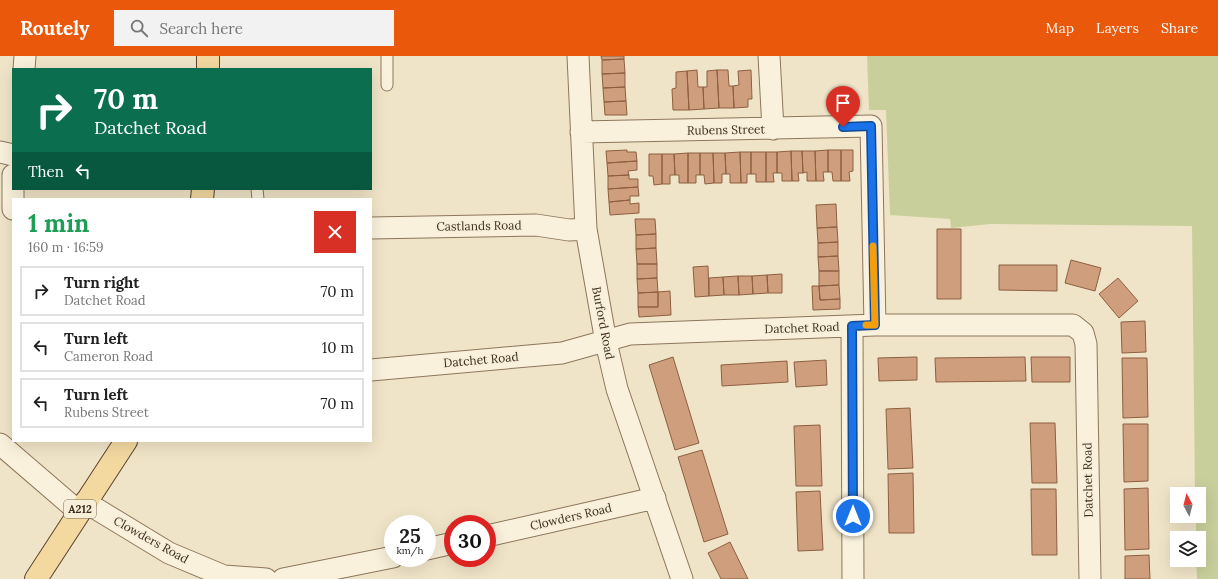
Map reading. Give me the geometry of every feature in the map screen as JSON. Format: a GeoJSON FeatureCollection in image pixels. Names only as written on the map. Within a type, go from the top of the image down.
{"type":"FeatureCollection","features":[{"type":"Feature","properties":{"kind":"main road"},"geometry":{"type":"LineString","coordinates":[[208,56],[208,68]]}},
{"type":"Feature","properties":{"kind":"main road","name":"A212"},"geometry":{"type":"LineString","coordinates":[[36,579],[125,442]]}},
{"type":"Feature","properties":{"kind":"street"},"geometry":{"type":"LineString","coordinates":[[24,68],[25,56]]}},
{"type":"Feature","properties":{"kind":"street","name":"Burford Road"},"geometry":{"type":"LineString","coordinates":[[578,56],[586,229],[606,342],[617,389],[682,579]]}},
{"type":"Feature","properties":{"kind":"street"},"geometry":{"type":"LineString","coordinates":[[769,56],[773,129]]}},
{"type":"Feature","properties":{"kind":"street","name":"Rubens Street"},"geometry":{"type":"LineString","coordinates":[[581,132],[871,126],[875,325]]}},
{"type":"Feature","properties":{"kind":"street"},"geometry":{"type":"LineString","coordinates":[[0,152],[12,155]]}},
{"type":"Feature","properties":{"kind":"street","name":"Castlands Road"},"geometry":{"type":"LineString","coordinates":[[372,228],[536,225],[569,230],[586,229]]}},
{"type":"Feature","properties":{"kind":"street","name":"Datchet Road"},"geometry":{"type":"LineString","coordinates":[[372,370],[562,352],[606,342],[630,334],[875,325],[1066,324],[1080,329],[1085,338],[1086,344],[1090,579]]}},
{"type":"Feature","properties":{"kind":"street"},"geometry":{"type":"LineString","coordinates":[[852,326],[853,579]]}},
{"type":"Feature","properties":{"kind":"street","name":"Clowders Road"},"geometry":{"type":"LineString","coordinates":[[0,444],[82,507],[169,553],[224,576],[266,579]]}},
{"type":"Feature","properties":{"kind":"street","name":"Clowders Road"},"geometry":{"type":"LineString","coordinates":[[496,534],[655,498]]}},
{"type":"Feature","properties":{"kind":"street"},"geometry":{"type":"LineString","coordinates":[[283,579],[384,559]]}},
{"type":"Feature","properties":{"kind":"lane"},"geometry":{"type":"LineString","coordinates":[[387,56],[387,85]]}},
{"type":"Feature","properties":{"kind":"green space"},"geometry":{"type":"Polygon","coordinates":[[[867,56],[1218,56],[1218,579],[1197,579],[1196,567],[1206,567],[1206,531],[1196,531],[1196,523],[1206,523],[1206,487],[1195,487],[1192,226],[990,224],[951,228],[950,219],[890,215],[886,110],[869,110],[867,56]]]}},
{"type":"Feature","properties":{"kind":"building"},"geometry":{"type":"Polygon","coordinates":[[[601,56],[624,56],[624,59],[602,60],[601,56]]]}},
{"type":"Feature","properties":{"kind":"building"},"geometry":{"type":"Polygon","coordinates":[[[624,59],[625,73],[602,74],[602,60],[624,59]]]}},
{"type":"Feature","properties":{"kind":"building"},"geometry":{"type":"Polygon","coordinates":[[[697,70],[698,87],[703,87],[704,109],[689,110],[687,71],[697,70]]]}},
{"type":"Feature","properties":{"kind":"building"},"geometry":{"type":"Polygon","coordinates":[[[717,70],[719,108],[704,109],[703,87],[707,87],[707,71],[717,70]]]}},
{"type":"Feature","properties":{"kind":"building"},"geometry":{"type":"Polygon","coordinates":[[[717,70],[728,70],[729,86],[733,86],[734,108],[719,108],[717,70]]]}},
{"type":"Feature","properties":{"kind":"building"},"geometry":{"type":"Polygon","coordinates":[[[751,70],[752,99],[748,99],[748,107],[734,108],[733,86],[739,85],[738,71],[751,70]]]}},
{"type":"Feature","properties":{"kind":"building"},"geometry":{"type":"Polygon","coordinates":[[[687,71],[689,110],[673,110],[672,89],[676,88],[676,72],[687,71]]]}},
{"type":"Feature","properties":{"kind":"building"},"geometry":{"type":"Polygon","coordinates":[[[625,73],[625,87],[603,88],[602,74],[625,73]]]}},
{"type":"Feature","properties":{"kind":"building"},"geometry":{"type":"Polygon","coordinates":[[[625,87],[626,101],[604,102],[603,88],[625,87]]]}},
{"type":"Feature","properties":{"kind":"building"},"geometry":{"type":"Polygon","coordinates":[[[626,101],[627,115],[605,115],[604,102],[626,101]]]}},
{"type":"Feature","properties":{"kind":"building"},"geometry":{"type":"Polygon","coordinates":[[[627,150],[627,152],[636,152],[637,161],[607,163],[606,151],[627,150]]]}},
{"type":"Feature","properties":{"kind":"building"},"geometry":{"type":"Polygon","coordinates":[[[828,150],[828,172],[823,172],[824,181],[816,181],[815,151],[828,150]]]}},
{"type":"Feature","properties":{"kind":"building"},"geometry":{"type":"Polygon","coordinates":[[[828,150],[841,150],[841,181],[833,181],[832,172],[828,172],[828,150]]]}},
{"type":"Feature","properties":{"kind":"building"},"geometry":{"type":"Polygon","coordinates":[[[841,150],[853,150],[853,171],[849,172],[850,181],[841,181],[841,150]]]}},
{"type":"Feature","properties":{"kind":"building"},"geometry":{"type":"Polygon","coordinates":[[[791,151],[802,151],[803,173],[798,173],[799,181],[792,181],[791,151]]]}},
{"type":"Feature","properties":{"kind":"building"},"geometry":{"type":"Polygon","coordinates":[[[791,151],[792,181],[782,181],[782,173],[777,173],[777,152],[791,151]]]}},
{"type":"Feature","properties":{"kind":"building"},"geometry":{"type":"Polygon","coordinates":[[[802,151],[815,151],[816,181],[807,181],[807,172],[803,173],[802,151]]]}},
{"type":"Feature","properties":{"kind":"building"},"geometry":{"type":"Polygon","coordinates":[[[740,152],[751,152],[751,174],[747,174],[747,183],[741,183],[740,152]]]}},
{"type":"Feature","properties":{"kind":"building"},"geometry":{"type":"Polygon","coordinates":[[[740,152],[741,183],[730,183],[730,174],[726,174],[725,153],[740,152]]]}},
{"type":"Feature","properties":{"kind":"building"},"geometry":{"type":"Polygon","coordinates":[[[751,152],[766,152],[766,182],[756,182],[756,174],[751,174],[751,152]]]}},
{"type":"Feature","properties":{"kind":"building"},"geometry":{"type":"Polygon","coordinates":[[[766,152],[777,152],[777,173],[773,173],[774,182],[766,182],[766,152]]]}},
{"type":"Feature","properties":{"kind":"building"},"geometry":{"type":"Polygon","coordinates":[[[688,153],[700,153],[700,175],[696,175],[696,183],[688,183],[688,153]]]}},
{"type":"Feature","properties":{"kind":"building"},"geometry":{"type":"Polygon","coordinates":[[[688,153],[688,183],[679,183],[679,175],[675,175],[674,154],[688,153]]]}},
{"type":"Feature","properties":{"kind":"building"},"geometry":{"type":"Polygon","coordinates":[[[700,153],[713,153],[714,183],[705,184],[704,175],[700,175],[700,153]]]}},
{"type":"Feature","properties":{"kind":"building"},"geometry":{"type":"Polygon","coordinates":[[[713,153],[725,153],[726,174],[722,174],[722,183],[714,183],[713,153]]]}},
{"type":"Feature","properties":{"kind":"building"},"geometry":{"type":"Polygon","coordinates":[[[649,154],[662,154],[662,184],[654,185],[653,176],[649,176],[649,154]]]}},
{"type":"Feature","properties":{"kind":"building"},"geometry":{"type":"Polygon","coordinates":[[[662,154],[674,154],[675,175],[670,175],[670,184],[662,184],[662,154]]]}},
{"type":"Feature","properties":{"kind":"building"},"geometry":{"type":"Polygon","coordinates":[[[637,161],[637,170],[628,171],[629,175],[608,176],[607,163],[637,161]]]}},
{"type":"Feature","properties":{"kind":"building"},"geometry":{"type":"Polygon","coordinates":[[[629,175],[629,179],[638,179],[638,187],[608,189],[608,176],[629,175]]]}},
{"type":"Feature","properties":{"kind":"building"},"geometry":{"type":"Polygon","coordinates":[[[638,187],[639,196],[630,196],[630,200],[609,202],[608,189],[638,187]]]}},
{"type":"Feature","properties":{"kind":"building"},"geometry":{"type":"Polygon","coordinates":[[[630,200],[630,204],[639,203],[639,213],[610,215],[609,202],[630,200]]]}},
{"type":"Feature","properties":{"kind":"building"},"geometry":{"type":"Polygon","coordinates":[[[836,204],[837,227],[817,228],[816,205],[836,204]]]}},
{"type":"Feature","properties":{"kind":"building"},"geometry":{"type":"Polygon","coordinates":[[[635,219],[655,219],[656,234],[636,235],[635,219]]]}},
{"type":"Feature","properties":{"kind":"building"},"geometry":{"type":"Polygon","coordinates":[[[837,227],[838,242],[818,243],[817,228],[837,227]]]}},
{"type":"Feature","properties":{"kind":"building"},"geometry":{"type":"Polygon","coordinates":[[[937,229],[961,229],[961,299],[937,299],[937,229]]]}},
{"type":"Feature","properties":{"kind":"building"},"geometry":{"type":"Polygon","coordinates":[[[656,234],[656,248],[636,249],[636,235],[656,234]]]}},
{"type":"Feature","properties":{"kind":"building"},"geometry":{"type":"Polygon","coordinates":[[[838,242],[838,256],[818,257],[818,243],[838,242]]]}},
{"type":"Feature","properties":{"kind":"building"},"geometry":{"type":"Polygon","coordinates":[[[656,248],[657,264],[637,264],[636,249],[656,248]]]}},
{"type":"Feature","properties":{"kind":"building"},"geometry":{"type":"Polygon","coordinates":[[[838,256],[839,271],[819,271],[818,257],[838,256]]]}},
{"type":"Feature","properties":{"kind":"building"},"geometry":{"type":"Polygon","coordinates":[[[1071,260],[1101,268],[1095,291],[1065,283],[1071,260]]]}},
{"type":"Feature","properties":{"kind":"building"},"geometry":{"type":"Polygon","coordinates":[[[637,264],[657,264],[657,278],[637,279],[637,264]]]}},
{"type":"Feature","properties":{"kind":"building"},"geometry":{"type":"Polygon","coordinates":[[[999,265],[1057,265],[1057,291],[999,290],[999,265]]]}},
{"type":"Feature","properties":{"kind":"building"},"geometry":{"type":"Polygon","coordinates":[[[708,266],[709,296],[695,297],[693,267],[708,266]]]}},
{"type":"Feature","properties":{"kind":"building"},"geometry":{"type":"Polygon","coordinates":[[[819,271],[839,271],[839,285],[819,286],[819,271]]]}},
{"type":"Feature","properties":{"kind":"building"},"geometry":{"type":"Polygon","coordinates":[[[782,274],[782,293],[768,293],[767,275],[782,274]]]}},
{"type":"Feature","properties":{"kind":"building"},"geometry":{"type":"Polygon","coordinates":[[[767,275],[768,293],[753,294],[752,276],[767,275]]]}},
{"type":"Feature","properties":{"kind":"building"},"geometry":{"type":"Polygon","coordinates":[[[738,276],[739,295],[724,295],[723,277],[738,276]]]}},
{"type":"Feature","properties":{"kind":"building"},"geometry":{"type":"Polygon","coordinates":[[[738,276],[752,276],[753,294],[739,295],[738,276]]]}},
{"type":"Feature","properties":{"kind":"building"},"geometry":{"type":"Polygon","coordinates":[[[723,277],[724,295],[709,296],[709,278],[723,277]]]}},
{"type":"Feature","properties":{"kind":"building"},"geometry":{"type":"Polygon","coordinates":[[[657,278],[658,292],[638,293],[637,279],[657,278]]]}},
{"type":"Feature","properties":{"kind":"building"},"geometry":{"type":"Polygon","coordinates":[[[1118,278],[1138,301],[1119,318],[1099,294],[1118,278]]]}},
{"type":"Feature","properties":{"kind":"building"},"geometry":{"type":"Polygon","coordinates":[[[839,285],[840,299],[820,300],[819,286],[839,285]]]}},
{"type":"Feature","properties":{"kind":"building"},"geometry":{"type":"Polygon","coordinates":[[[812,286],[819,286],[820,300],[840,299],[840,309],[813,310],[812,286]]]}},
{"type":"Feature","properties":{"kind":"building"},"geometry":{"type":"Polygon","coordinates":[[[670,291],[671,315],[639,317],[638,307],[658,307],[658,292],[670,291]]]}},
{"type":"Feature","properties":{"kind":"building"},"geometry":{"type":"Polygon","coordinates":[[[658,292],[658,307],[638,307],[638,293],[658,292]]]}},
{"type":"Feature","properties":{"kind":"building"},"geometry":{"type":"Polygon","coordinates":[[[1145,321],[1146,352],[1122,353],[1121,322],[1145,321]]]}},
{"type":"Feature","properties":{"kind":"building"},"geometry":{"type":"Polygon","coordinates":[[[673,357],[699,443],[675,450],[649,365],[673,357]]]}},
{"type":"Feature","properties":{"kind":"building"},"geometry":{"type":"Polygon","coordinates":[[[917,357],[917,380],[879,381],[878,358],[917,357]]]}},
{"type":"Feature","properties":{"kind":"building"},"geometry":{"type":"Polygon","coordinates":[[[1025,357],[1026,381],[936,382],[935,358],[1025,357]]]}},
{"type":"Feature","properties":{"kind":"building"},"geometry":{"type":"Polygon","coordinates":[[[1031,357],[1070,357],[1070,382],[1032,382],[1031,357]]]}},
{"type":"Feature","properties":{"kind":"building"},"geometry":{"type":"Polygon","coordinates":[[[1122,358],[1147,358],[1148,417],[1123,418],[1122,358]]]}},
{"type":"Feature","properties":{"kind":"building"},"geometry":{"type":"Polygon","coordinates":[[[826,360],[827,385],[796,387],[794,362],[826,360]]]}},
{"type":"Feature","properties":{"kind":"building"},"geometry":{"type":"Polygon","coordinates":[[[787,361],[788,382],[722,386],[721,365],[787,361]]]}},
{"type":"Feature","properties":{"kind":"building"},"geometry":{"type":"Polygon","coordinates":[[[910,408],[913,468],[888,469],[886,409],[910,408]]]}},
{"type":"Feature","properties":{"kind":"building"},"geometry":{"type":"Polygon","coordinates":[[[1030,423],[1055,423],[1057,483],[1032,483],[1030,423]]]}},
{"type":"Feature","properties":{"kind":"building"},"geometry":{"type":"Polygon","coordinates":[[[1123,424],[1148,424],[1148,481],[1124,482],[1123,424]]]}},
{"type":"Feature","properties":{"kind":"building"},"geometry":{"type":"Polygon","coordinates":[[[820,425],[822,486],[796,486],[794,426],[820,425]]]}},
{"type":"Feature","properties":{"kind":"building"},"geometry":{"type":"Polygon","coordinates":[[[702,450],[728,534],[704,542],[678,457],[702,450]]]}},
{"type":"Feature","properties":{"kind":"building"},"geometry":{"type":"Polygon","coordinates":[[[913,473],[914,533],[889,533],[888,474],[913,473]]]}},
{"type":"Feature","properties":{"kind":"building"},"geometry":{"type":"Polygon","coordinates":[[[1148,488],[1149,549],[1125,550],[1124,489],[1148,488]]]}},
{"type":"Feature","properties":{"kind":"building"},"geometry":{"type":"Polygon","coordinates":[[[1031,489],[1056,489],[1057,555],[1032,555],[1031,489]]]}},
{"type":"Feature","properties":{"kind":"building"},"geometry":{"type":"Polygon","coordinates":[[[820,491],[823,550],[798,551],[796,492],[820,491]]]}},
{"type":"Feature","properties":{"kind":"building"},"geometry":{"type":"Polygon","coordinates":[[[730,542],[748,579],[721,579],[708,553],[730,542]]]}},
{"type":"Feature","properties":{"kind":"building"},"geometry":{"type":"Polygon","coordinates":[[[1149,555],[1150,579],[1125,579],[1125,556],[1149,555]]]}},
{"type":"Feature","properties":{"kind":"slow traffic"},"geometry":{"type":"LineString","coordinates":[[866,325],[875,325],[873,246]]}},
{"type":"Feature","properties":{"kind":"route"},"geometry":{"type":"LineString","coordinates":[[843,127],[871,126],[875,325],[852,326],[853,516]]}}]}
